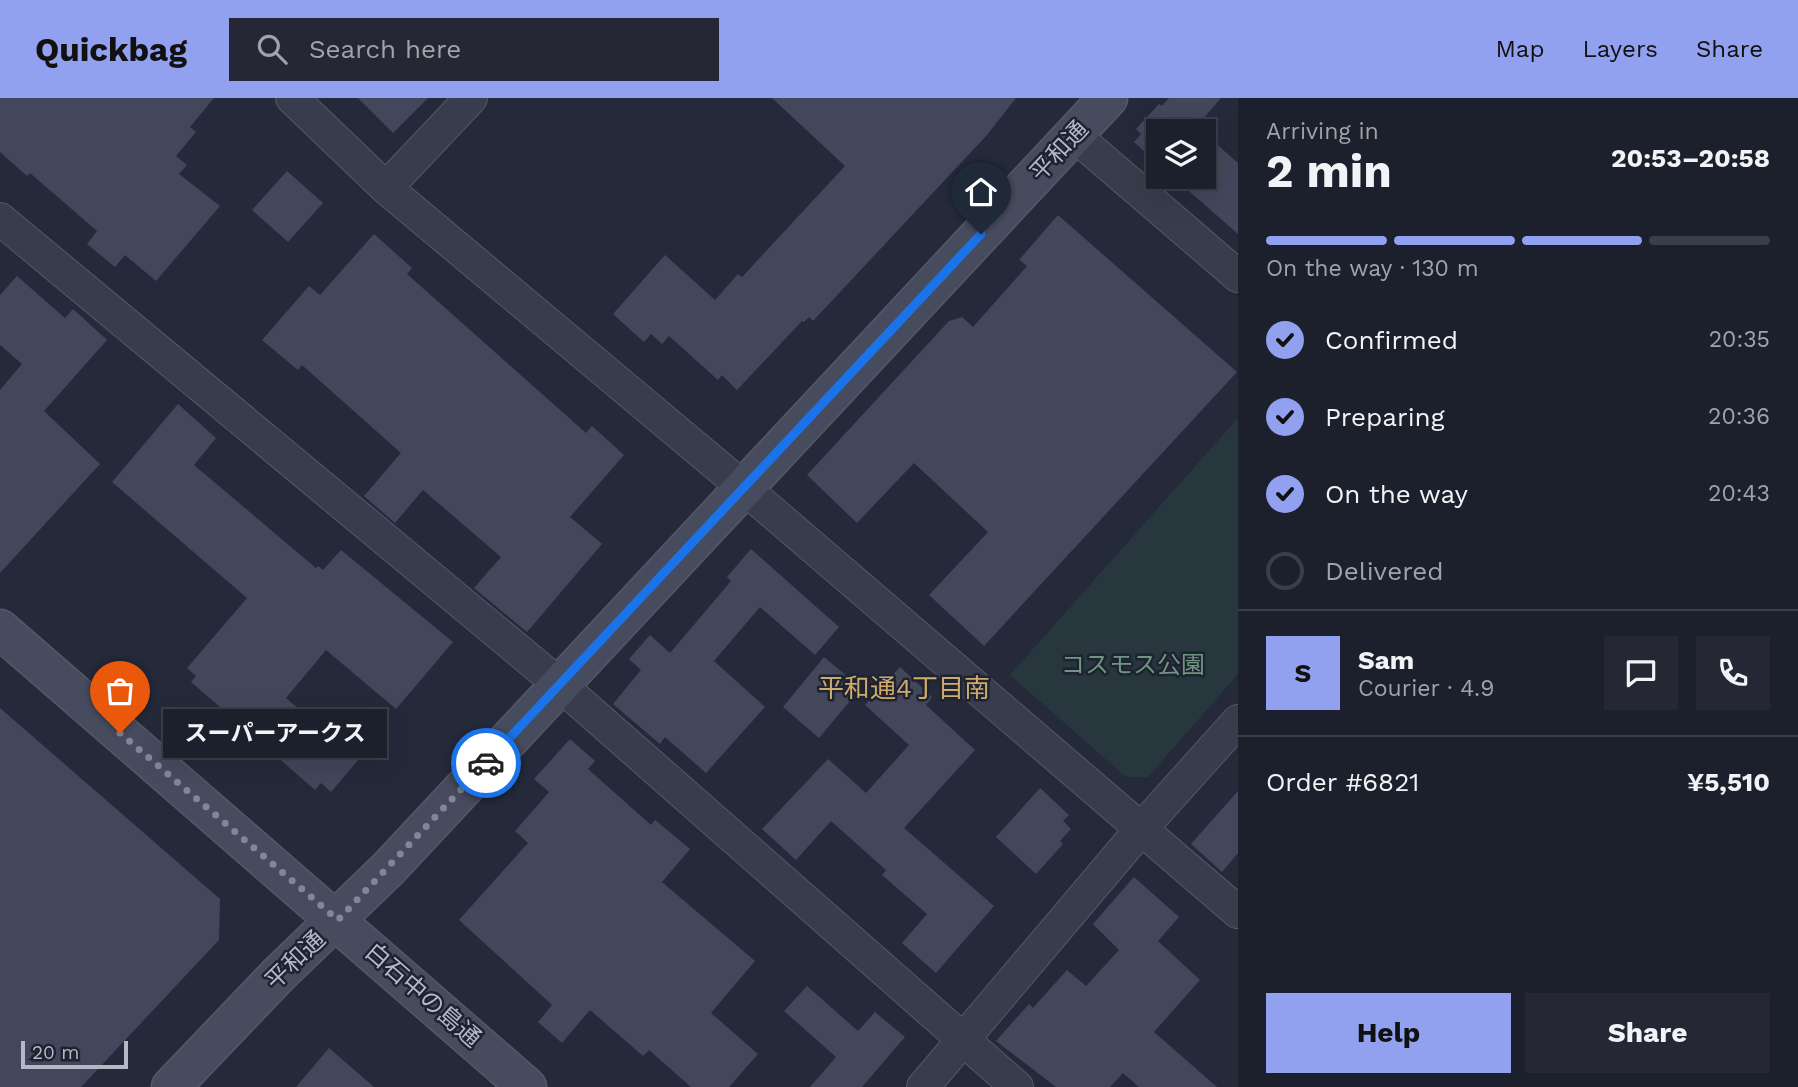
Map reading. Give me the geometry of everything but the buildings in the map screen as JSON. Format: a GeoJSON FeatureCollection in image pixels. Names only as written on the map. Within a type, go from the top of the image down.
{"type":"FeatureCollection","features":[{"type":"Feature","properties":{"kind":"street"},"geometry":{"type":"LineString","coordinates":[[292,98],[386,188],[743,487],[1238,912]]}},
{"type":"Feature","properties":{"kind":"street"},"geometry":{"type":"LineString","coordinates":[[386,188],[471,98]]}},
{"type":"Feature","properties":{"kind":"street","name":"平和通"},"geometry":{"type":"LineString","coordinates":[[171,1087],[278,975],[338,920],[1108,98]]}},
{"type":"Feature","properties":{"kind":"street"},"geometry":{"type":"LineString","coordinates":[[1074,135],[1238,276]]}},
{"type":"Feature","properties":{"kind":"street"},"geometry":{"type":"LineString","coordinates":[[0,219],[559,684],[1017,1087]]}},
{"type":"Feature","properties":{"kind":"street","name":"白石中の島通"},"geometry":{"type":"LineString","coordinates":[[0,629],[527,1087]]}},
{"type":"Feature","properties":{"kind":"street"},"geometry":{"type":"LineString","coordinates":[[923,1087],[1142,828],[1238,721]]}},
{"type":"Feature","properties":{"kind":"green space","name":"コスモス公園"},"geometry":{"type":"Polygon","coordinates":[[[1238,418],[1238,674],[1148,777],[1126,777],[1010,675],[1238,418]]]}},
{"type":"Feature","properties":{"kind":"way so far"},"geometry":{"type":"LineString","coordinates":[[120,733],[338,920],[486,763]]}},
{"type":"Feature","properties":{"kind":"place","name":"スーパーアークス"},"geometry":{"type":"Point","coordinates":[120,733]}},
{"type":"Feature","properties":{"kind":"district","name":"平和通4丁目南"},"geometry":{"type":"Point","coordinates":[904,688]}},
{"type":"Feature","properties":{"kind":"route"},"geometry":{"type":"LineString","coordinates":[[486,763],[981,234]]}}]}
